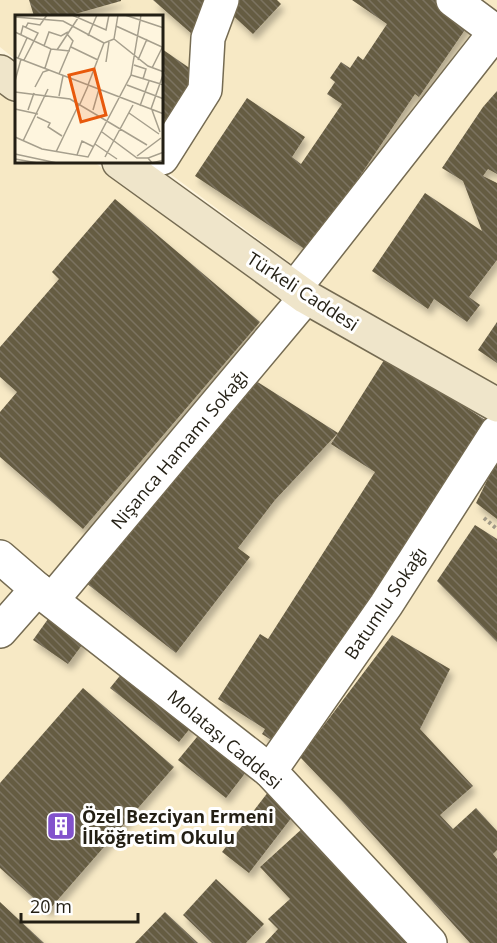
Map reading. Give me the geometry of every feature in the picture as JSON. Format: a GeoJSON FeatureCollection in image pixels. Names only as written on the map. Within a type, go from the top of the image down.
{"type":"FeatureCollection","features":[{"type":"Feature","properties":{"kind":"main road"},"geometry":{"type":"LineString","coordinates":[[0,72],[15,83]]}},
{"type":"Feature","properties":{"kind":"main road","name":"Türkeli Caddesi"},"geometry":{"type":"LineString","coordinates":[[131,164],[156,168],[300,293],[497,405]]}},
{"type":"Feature","properties":{"kind":"street"},"geometry":{"type":"LineString","coordinates":[[164,155],[205,90],[208,38],[222,0]]}},
{"type":"Feature","properties":{"kind":"street"},"geometry":{"type":"LineString","coordinates":[[453,0],[496,31]]}},
{"type":"Feature","properties":{"kind":"street","name":"Nişanca Hamamı Sokağı"},"geometry":{"type":"LineString","coordinates":[[0,631],[44,594],[300,293],[496,31]]}},
{"type":"Feature","properties":{"kind":"street","name":"Batumlu Sokağı"},"geometry":{"type":"LineString","coordinates":[[270,771],[386,605],[497,432]]}},
{"type":"Feature","properties":{"kind":"street","name":"Molataşı Caddesi"},"geometry":{"type":"LineString","coordinates":[[0,558],[270,771],[430,943]]}},
{"type":"Feature","properties":{"kind":"shaded area"},"geometry":{"type":"Polygon","coordinates":[[[0,0],[497,0],[497,390],[316,282],[157,164],[164,164],[164,15],[15,15],[15,59],[0,47],[0,0]]]}},
{"type":"Feature","properties":{"kind":"shaded area"},"geometry":{"type":"Polygon","coordinates":[[[0,92],[15,104],[15,164],[97,164],[177,224],[497,434],[497,943],[0,943],[0,92]]]}},
{"type":"Feature","properties":{"kind":"building"},"geometry":{"type":"Polygon","coordinates":[[[29,0],[121,0],[72,15],[34,15],[29,0]]]}},
{"type":"Feature","properties":{"kind":"building"},"geometry":{"type":"Polygon","coordinates":[[[153,0],[208,0],[215,7],[192,34],[153,0]]]}},
{"type":"Feature","properties":{"kind":"building"},"geometry":{"type":"Polygon","coordinates":[[[237,0],[277,0],[281,4],[253,34],[227,10],[237,0]]]}},
{"type":"Feature","properties":{"kind":"building"},"geometry":{"type":"Polygon","coordinates":[[[352,0],[440,0],[471,21],[419,97],[415,94],[309,252],[195,176],[247,98],[305,137],[292,157],[301,164],[342,104],[327,94],[335,82],[330,78],[341,62],[350,68],[358,56],[363,60],[387,24],[352,0]]]}},
{"type":"Feature","properties":{"kind":"building"},"geometry":{"type":"Polygon","coordinates":[[[164,50],[201,76],[164,128],[164,50]]]}},
{"type":"Feature","properties":{"kind":"building"},"geometry":{"type":"Polygon","coordinates":[[[497,91],[497,174],[488,169],[483,176],[497,183],[497,260],[469,297],[480,305],[467,322],[434,299],[428,309],[372,271],[425,193],[482,231],[463,181],[442,168],[483,107],[497,91]]]}},
{"type":"Feature","properties":{"kind":"building"},"geometry":{"type":"Polygon","coordinates":[[[115,199],[260,322],[83,529],[0,457],[0,412],[17,392],[0,377],[0,347],[59,279],[52,272],[115,199]]]}},
{"type":"Feature","properties":{"kind":"building"},"geometry":{"type":"Polygon","coordinates":[[[497,322],[497,363],[478,350],[497,322]]]}},
{"type":"Feature","properties":{"kind":"building"},"geometry":{"type":"Polygon","coordinates":[[[386,357],[490,423],[282,747],[262,734],[265,729],[218,699],[260,634],[268,639],[375,472],[331,444],[386,357]]]}},
{"type":"Feature","properties":{"kind":"building"},"geometry":{"type":"Polygon","coordinates":[[[256,381],[338,433],[275,500],[238,548],[250,557],[176,653],[86,583],[163,490],[199,452],[256,381]]]}},
{"type":"Feature","properties":{"kind":"building"},"geometry":{"type":"Polygon","coordinates":[[[497,460],[497,519],[476,503],[497,460]]]}},
{"type":"Feature","properties":{"kind":"building"},"geometry":{"type":"Polygon","coordinates":[[[475,525],[497,539],[497,642],[437,581],[475,525]]]}},
{"type":"Feature","properties":{"kind":"building"},"geometry":{"type":"Polygon","coordinates":[[[53,612],[88,637],[68,664],[33,640],[53,612]]]}},
{"type":"Feature","properties":{"kind":"building"},"geometry":{"type":"Polygon","coordinates":[[[392,635],[450,669],[420,729],[473,786],[440,815],[453,829],[476,808],[497,831],[497,850],[493,854],[497,859],[497,943],[470,943],[300,757],[392,635]]]}},
{"type":"Feature","properties":{"kind":"building"},"geometry":{"type":"Polygon","coordinates":[[[127,667],[196,721],[179,742],[110,688],[127,667]]]}},
{"type":"Feature","properties":{"kind":"building","name":"Özel Bezciyan Ermeni İlköğretim Okulu"},"geometry":{"type":"Polygon","coordinates":[[[83,688],[174,767],[48,911],[0,868],[0,783],[83,688]]]}},
{"type":"Feature","properties":{"kind":"building"},"geometry":{"type":"Polygon","coordinates":[[[206,726],[253,763],[226,798],[178,760],[206,726]]]}},
{"type":"Feature","properties":{"kind":"building"},"geometry":{"type":"Polygon","coordinates":[[[272,787],[299,808],[249,873],[222,852],[272,787]]]}},
{"type":"Feature","properties":{"kind":"building"},"geometry":{"type":"Polygon","coordinates":[[[304,827],[412,943],[265,943],[278,929],[268,919],[290,899],[260,867],[304,827]]]}},
{"type":"Feature","properties":{"kind":"building"},"geometry":{"type":"Polygon","coordinates":[[[216,879],[264,924],[246,943],[212,943],[183,915],[216,879]]]}},
{"type":"Feature","properties":{"kind":"building"},"geometry":{"type":"Polygon","coordinates":[[[0,902],[44,943],[0,943],[0,902]]]}},
{"type":"Feature","properties":{"kind":"building"},"geometry":{"type":"Polygon","coordinates":[[[165,912],[198,943],[135,943],[165,912]]]}},
{"type":"Feature","properties":{"kind":"place","name":"Özel Bezciyan Ermeni İlköğretim Okulu"},"geometry":{"type":"Point","coordinates":[61,826]}}]}
